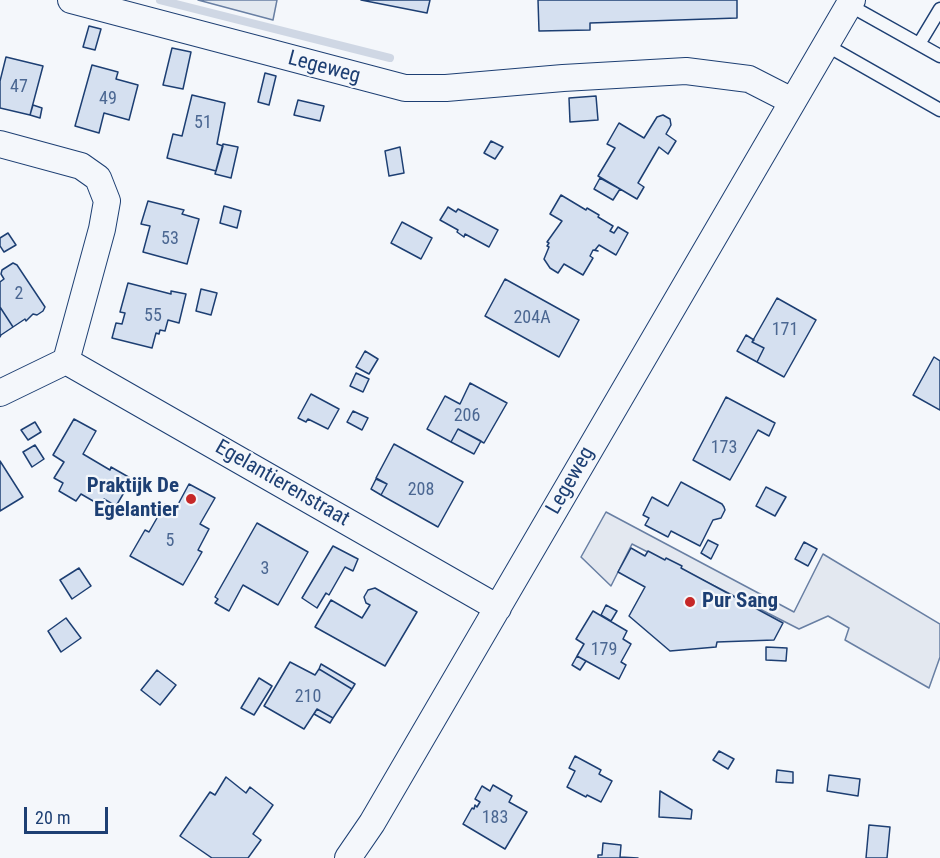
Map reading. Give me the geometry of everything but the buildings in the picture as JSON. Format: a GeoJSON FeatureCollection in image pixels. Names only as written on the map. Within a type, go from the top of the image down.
{"type":"FeatureCollection","features":[{"type":"Feature","properties":{"kind":"street","name":"Legeweg"},"geometry":{"type":"LineString","coordinates":[[71,0],[405,88],[446,88],[686,71],[749,79],[792,101]]}},
{"type":"Feature","properties":{"kind":"street","name":"Legeweg"},"geometry":{"type":"LineString","coordinates":[[348,858],[372,823],[850,2]]}},
{"type":"Feature","properties":{"kind":"street"},"geometry":{"type":"LineString","coordinates":[[0,144],[81,166],[98,178],[107,201],[102,229],[66,360],[0,393]]}},
{"type":"Feature","properties":{"kind":"street","name":"Egelantierenstraat"},"geometry":{"type":"LineString","coordinates":[[66,360],[498,608]]}},
{"type":"Feature","properties":{"kind":"lane"},"geometry":{"type":"LineString","coordinates":[[850,2],[940,56]]}},
{"type":"Feature","properties":{"kind":"lane"},"geometry":{"type":"LineString","coordinates":[[920,44],[940,9]]}},
{"type":"Feature","properties":{"kind":"lane"},"geometry":{"type":"LineString","coordinates":[[826,45],[940,110]]}},
{"type":"Feature","properties":{"kind":"shaded area"},"geometry":{"type":"Polygon","coordinates":[[[198,0],[277,0],[273,20],[198,0]]]}},
{"type":"Feature","properties":{"kind":"shaded area"},"geometry":{"type":"Polygon","coordinates":[[[606,512],[794,612],[823,554],[940,624],[940,657],[929,688],[845,640],[849,628],[828,616],[799,629],[632,544],[611,586],[581,557],[606,512]]]}},
{"type":"Feature","properties":{"kind":"waterway"},"geometry":{"type":"LineString","coordinates":[[160,0],[390,58]]}},
{"type":"Feature","properties":{"kind":"place","name":"Praktijk De Egelantier"},"geometry":{"type":"Point","coordinates":[191,499]}},
{"type":"Feature","properties":{"kind":"place","name":"Pur Sang"},"geometry":{"type":"Point","coordinates":[690,602]}}]}
